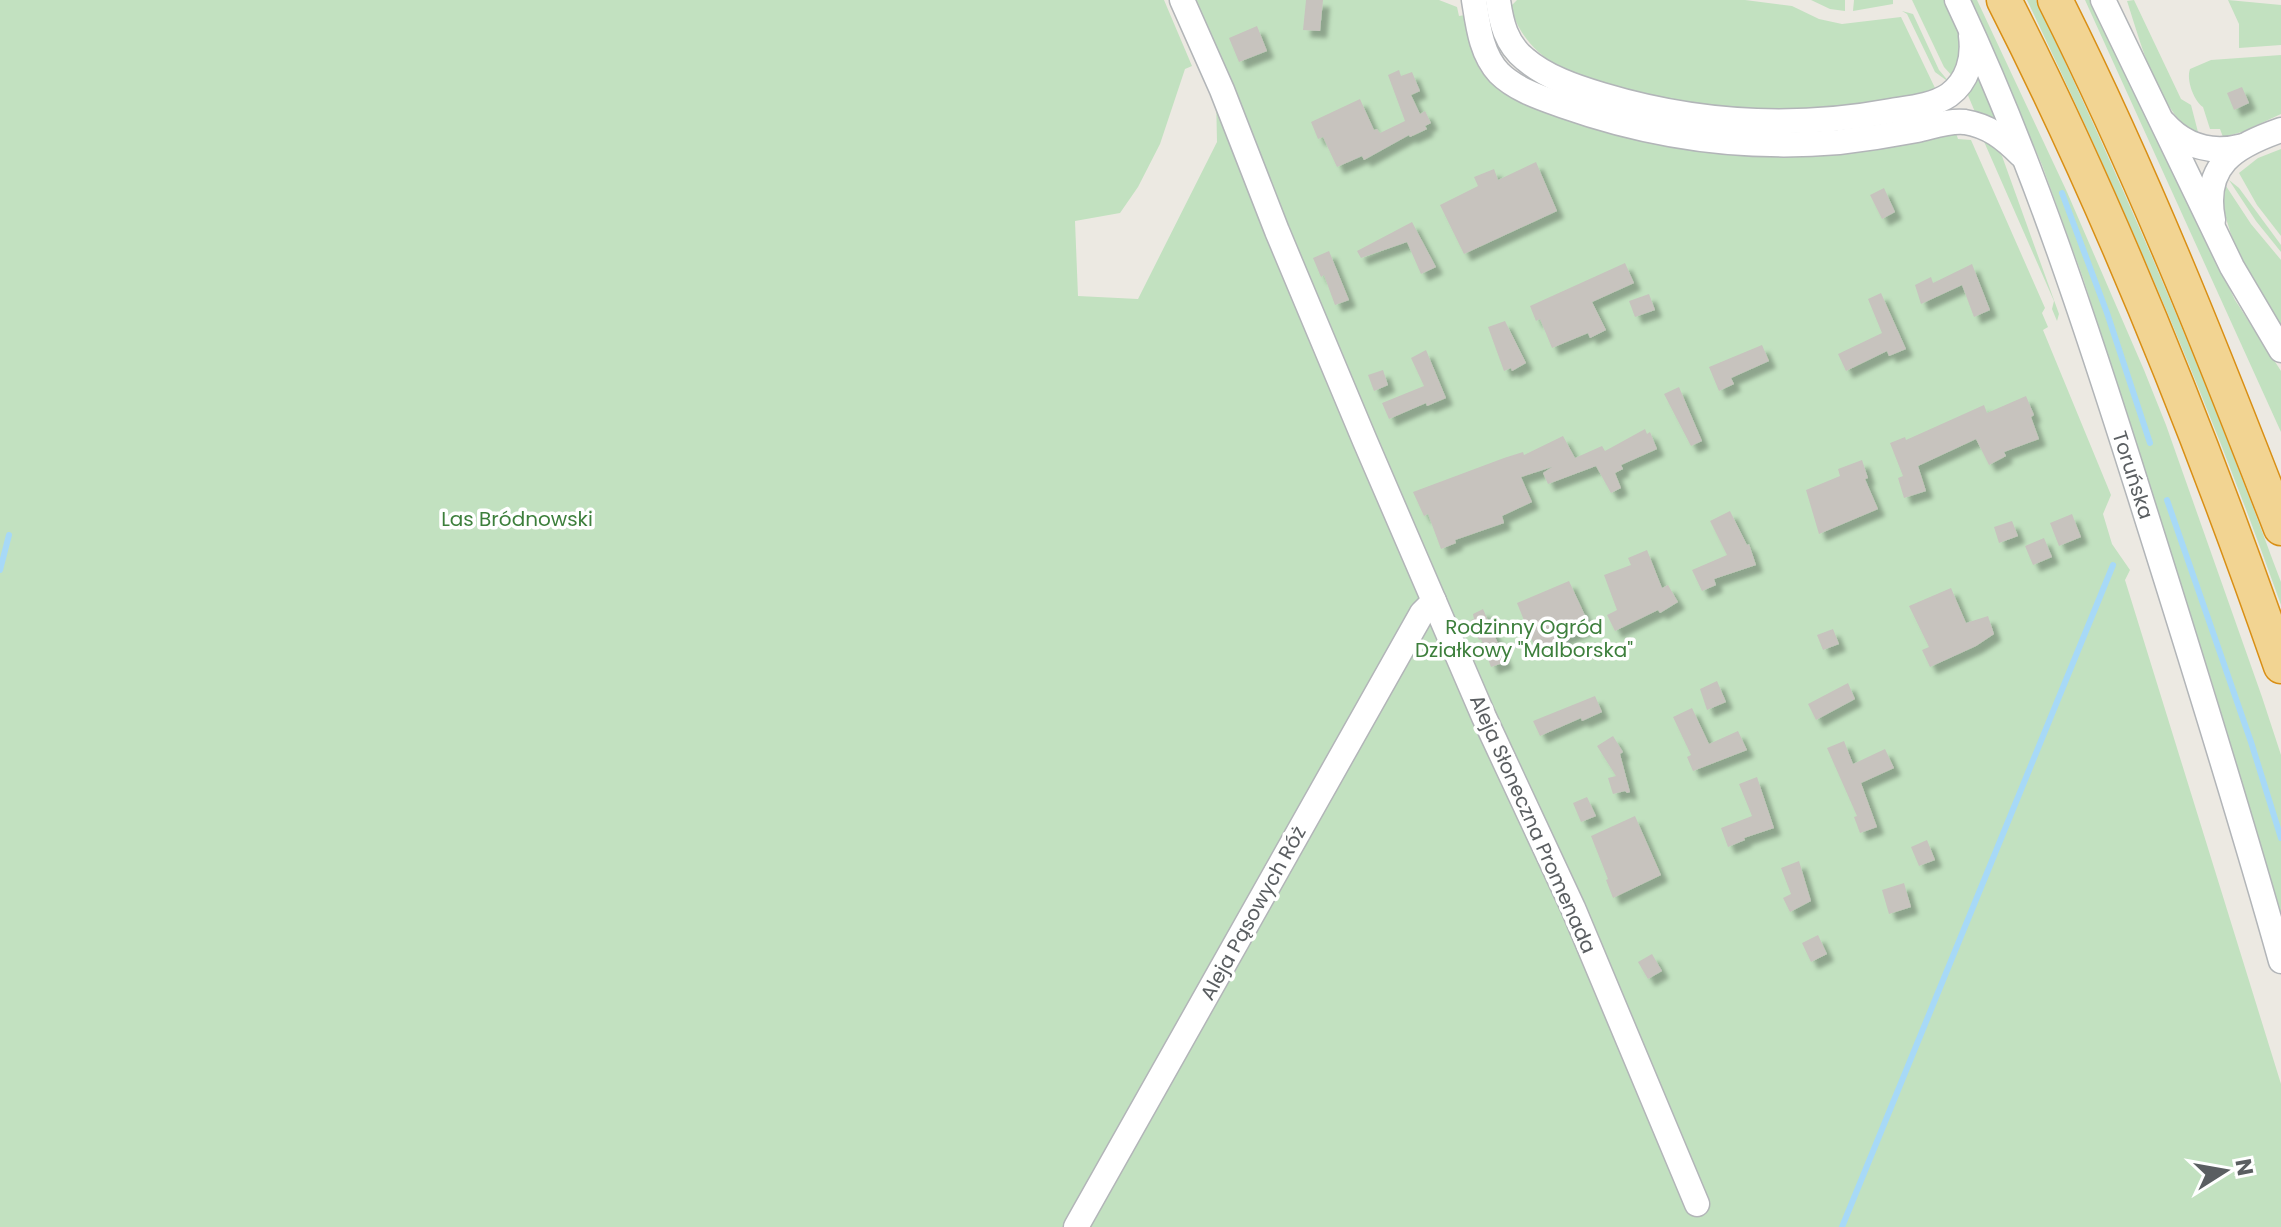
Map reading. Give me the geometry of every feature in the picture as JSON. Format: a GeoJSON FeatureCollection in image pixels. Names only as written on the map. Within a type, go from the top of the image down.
{"type":"FeatureCollection","features":[{"type":"Feature","properties":{"kind":"highway"},"geometry":{"type":"LineString","coordinates":[[2004,0],[2042,75],[2142,300],[2246,564],[2281,666]]}},
{"type":"Feature","properties":{"kind":"highway"},"geometry":{"type":"LineString","coordinates":[[2055,0],[2085,59],[2185,284],[2281,528]]}},
{"type":"Feature","properties":{"kind":"street","name":"Aleja Słoneczna Promenada"},"geometry":{"type":"LineString","coordinates":[[1182,0],[1434,601],[1579,922],[1697,1204]]}},
{"type":"Feature","properties":{"kind":"street"},"geometry":{"type":"LineString","coordinates":[[1474,0],[1486,53],[1498,72],[1519,87],[1601,118],[1666,134],[1778,144],[1870,138],[1962,121],[1989,128],[2004,138],[2027,162]]}},
{"type":"Feature","properties":{"kind":"street"},"geometry":{"type":"LineString","coordinates":[[1498,0],[1504,28],[1515,50],[1548,75],[1584,90],[1632,103],[1688,114],[1755,121],[1849,118],[1941,100],[1957,87],[1971,63],[1971,29]]}},
{"type":"Feature","properties":{"kind":"street","name":"Toruńska"},"geometry":{"type":"LineString","coordinates":[[1957,0],[2027,162],[2071,280],[2202,691],[2281,961]]}},
{"type":"Feature","properties":{"kind":"street"},"geometry":{"type":"LineString","coordinates":[[2103,0],[2247,296],[2281,350]]}},
{"type":"Feature","properties":{"kind":"street"},"geometry":{"type":"LineString","coordinates":[[2156,111],[2178,137],[2192,145],[2216,150],[2243,146],[2281,130]]}},
{"type":"Feature","properties":{"kind":"street"},"geometry":{"type":"LineString","coordinates":[[2220,241],[2210,203],[2212,184],[2219,168],[2243,146]]}},
{"type":"Feature","properties":{"kind":"street","name":"Aleja Pąsowych Róż"},"geometry":{"type":"LineString","coordinates":[[1076,1227],[1422,613],[1434,601]]}},
{"type":"Feature","properties":{"kind":"green space"},"geometry":{"type":"Polygon","coordinates":[[[0,0],[1164,0],[1192,66],[1185,69],[1160,144],[1138,187],[1120,213],[1075,221],[1078,296],[1138,299],[1217,142],[1216,94],[1191,0],[1439,0],[1457,7],[1459,16],[1465,15],[1472,51],[1480,70],[1507,94],[1956,133],[1958,139],[1971,140],[2045,308],[2042,313],[2048,327],[2043,330],[2111,495],[2103,514],[2112,544],[2130,570],[2125,580],[2281,1084],[2281,1227],[0,1227],[0,0]]]}},
{"type":"Feature","properties":{"kind":"green space"},"geometry":{"type":"Polygon","coordinates":[[[1517,0],[1745,0],[1792,6],[1819,19],[1842,24],[1901,17],[1935,88],[1891,100],[1809,109],[1742,108],[1676,100],[1560,67],[1526,39],[1511,6],[1517,0]]]}},
{"type":"Feature","properties":{"kind":"green space"},"geometry":{"type":"Polygon","coordinates":[[[1811,0],[1845,0],[1845,11],[1830,9],[1811,0]]]}},
{"type":"Feature","properties":{"kind":"green space"},"geometry":{"type":"Polygon","coordinates":[[[1854,0],[1893,0],[1893,4],[1853,11],[1854,0]]]}},
{"type":"Feature","properties":{"kind":"green space"},"geometry":{"type":"Polygon","coordinates":[[[1912,0],[1944,0],[1963,43],[1954,78],[1944,67],[1912,0]]]}},
{"type":"Feature","properties":{"kind":"green space"},"geometry":{"type":"Polygon","coordinates":[[[1970,0],[1977,0],[2067,192],[2144,370],[2262,697],[2281,755],[2281,915],[2214,689],[2083,278],[2042,165],[1970,0]]]}},
{"type":"Feature","properties":{"kind":"green space"},"geometry":{"type":"Polygon","coordinates":[[[2027,0],[2036,0],[2161,278],[2281,582],[2281,605],[2224,451],[2162,300],[2027,0]]]}},
{"type":"Feature","properties":{"kind":"green space"},"geometry":{"type":"Polygon","coordinates":[[[2085,0],[2091,0],[2235,300],[2281,371],[2281,432],[2085,0]]]}},
{"type":"Feature","properties":{"kind":"green space"},"geometry":{"type":"Polygon","coordinates":[[[2134,0],[2181,99],[2191,105],[2199,136],[2172,111],[2153,76],[2127,1],[2134,0]]]}},
{"type":"Feature","properties":{"kind":"green space"},"geometry":{"type":"Polygon","coordinates":[[[2228,0],[2281,5],[2281,45],[2239,48],[2239,24],[2228,0]]]}},
{"type":"Feature","properties":{"kind":"green space"},"geometry":{"type":"Polygon","coordinates":[[[1902,11],[1913,14],[1939,70],[1950,83],[1935,72],[1907,14],[1902,11]]]}},
{"type":"Feature","properties":{"kind":"green space"},"geometry":{"type":"Polygon","coordinates":[[[2281,55],[2281,114],[2223,137],[2220,129],[2210,129],[2203,107],[2192,90],[2190,69],[2211,60],[2281,55]]]}},
{"type":"Feature","properties":{"kind":"green space"},"geometry":{"type":"Polygon","coordinates":[[[1978,77],[1995,118],[1975,112],[1967,93],[1978,77]]]}},
{"type":"Feature","properties":{"kind":"green space"},"geometry":{"type":"Polygon","coordinates":[[[1982,137],[1992,143],[2002,156],[2059,314],[2057,321],[2052,309],[2054,301],[1982,137]]]}},
{"type":"Feature","properties":{"kind":"green space"},"geometry":{"type":"Polygon","coordinates":[[[2281,149],[2281,236],[2257,205],[2239,173],[2258,158],[2281,149]]]}},
{"type":"Feature","properties":{"kind":"green space"},"geometry":{"type":"Polygon","coordinates":[[[2222,180],[2251,224],[2281,260],[2281,325],[2232,237],[2226,218],[2222,180]]]}},
{"type":"Feature","properties":{"kind":"green space"},"geometry":{"type":"Polygon","coordinates":[[[2229,180],[2239,188],[2281,245],[2281,252],[2256,221],[2229,180]]]}},
{"type":"Feature","properties":{"kind":"building"},"geometry":{"type":"Polygon","coordinates":[[[1306,0],[1323,0],[1320,31],[1303,30],[1306,0]]]}},
{"type":"Feature","properties":{"kind":"building"},"geometry":{"type":"Polygon","coordinates":[[[1257,26],[1267,51],[1239,62],[1229,38],[1257,26]]]}},
{"type":"Feature","properties":{"kind":"building"},"geometry":{"type":"Polygon","coordinates":[[[1399,70],[1401,76],[1412,72],[1420,91],[1411,95],[1420,114],[1425,111],[1431,123],[1425,126],[1427,129],[1409,135],[1364,160],[1362,156],[1337,167],[1323,137],[1318,139],[1311,122],[1360,99],[1374,130],[1380,133],[1405,121],[1388,75],[1399,70]]]}},
{"type":"Feature","properties":{"kind":"building"},"geometry":{"type":"Polygon","coordinates":[[[2242,87],[2249,103],[2234,110],[2227,93],[2242,87]]]}},
{"type":"Feature","properties":{"kind":"building"},"geometry":{"type":"Polygon","coordinates":[[[1536,162],[1557,211],[1464,254],[1440,205],[1478,186],[1474,177],[1494,169],[1498,180],[1536,162]]]}},
{"type":"Feature","properties":{"kind":"building"},"geometry":{"type":"Polygon","coordinates":[[[1884,188],[1895,212],[1882,219],[1870,195],[1884,188]]]}},
{"type":"Feature","properties":{"kind":"building"},"geometry":{"type":"Polygon","coordinates":[[[1412,222],[1436,267],[1421,274],[1407,242],[1361,258],[1357,251],[1412,222]]]}},
{"type":"Feature","properties":{"kind":"building"},"geometry":{"type":"Polygon","coordinates":[[[1329,251],[1349,300],[1335,305],[1324,275],[1321,277],[1313,258],[1329,251]]]}},
{"type":"Feature","properties":{"kind":"building"},"geometry":{"type":"Polygon","coordinates":[[[1625,263],[1634,283],[1592,302],[1606,330],[1590,338],[1588,333],[1552,348],[1540,319],[1536,321],[1530,306],[1625,263]]]}},
{"type":"Feature","properties":{"kind":"building"},"geometry":{"type":"Polygon","coordinates":[[[1972,264],[1990,310],[1974,317],[1962,285],[1921,304],[1915,285],[1931,277],[1933,283],[1972,264]]]}},
{"type":"Feature","properties":{"kind":"building"},"geometry":{"type":"Polygon","coordinates":[[[1881,293],[1906,349],[1889,356],[1887,351],[1846,371],[1838,354],[1882,333],[1868,299],[1881,293]]]}},
{"type":"Feature","properties":{"kind":"building"},"geometry":{"type":"Polygon","coordinates":[[[1649,294],[1655,310],[1635,317],[1629,301],[1649,294]]]}},
{"type":"Feature","properties":{"kind":"building"},"geometry":{"type":"Polygon","coordinates":[[[1505,321],[1526,363],[1512,371],[1511,368],[1504,371],[1488,327],[1505,321]]]}},
{"type":"Feature","properties":{"kind":"building"},"geometry":{"type":"Polygon","coordinates":[[[1762,345],[1769,361],[1731,378],[1734,384],[1719,391],[1709,367],[1762,345]]]}},
{"type":"Feature","properties":{"kind":"building"},"geometry":{"type":"Polygon","coordinates":[[[1426,350],[1446,398],[1389,419],[1382,403],[1424,386],[1411,358],[1426,350]]]}},
{"type":"Feature","properties":{"kind":"building"},"geometry":{"type":"Polygon","coordinates":[[[1383,370],[1388,385],[1374,391],[1368,375],[1383,370]]]}},
{"type":"Feature","properties":{"kind":"building"},"geometry":{"type":"Polygon","coordinates":[[[1679,387],[1702,441],[1691,446],[1664,394],[1679,387]]]}},
{"type":"Feature","properties":{"kind":"building"},"geometry":{"type":"Polygon","coordinates":[[[2026,396],[2039,439],[2004,452],[2006,456],[1989,465],[1976,439],[1918,466],[1926,491],[1904,498],[1898,478],[1903,476],[1890,443],[1905,437],[1906,440],[1984,405],[1987,413],[2026,396]]]}},
{"type":"Feature","properties":{"kind":"building"},"geometry":{"type":"Polygon","coordinates":[[[1645,429],[1647,434],[1650,432],[1657,449],[1621,465],[1623,469],[1615,473],[1621,488],[1611,493],[1596,466],[1548,484],[1543,473],[1552,467],[1521,477],[1532,502],[1502,516],[1504,523],[1455,540],[1456,543],[1441,549],[1428,514],[1424,516],[1413,492],[1504,458],[1523,452],[1524,455],[1563,436],[1575,458],[1602,446],[1605,451],[1645,429]]]}},
{"type":"Feature","properties":{"kind":"building"},"geometry":{"type":"Polygon","coordinates":[[[1862,460],[1868,478],[1865,479],[1878,509],[1819,534],[1806,490],[1840,476],[1838,469],[1862,460]]]}},
{"type":"Feature","properties":{"kind":"building"},"geometry":{"type":"Polygon","coordinates":[[[1730,511],[1749,544],[1756,565],[1714,579],[1716,585],[1702,591],[1692,570],[1727,555],[1710,521],[1730,511]]]}},
{"type":"Feature","properties":{"kind":"building"},"geometry":{"type":"Polygon","coordinates":[[[2072,514],[2081,537],[2059,546],[2050,523],[2072,514]]]}},
{"type":"Feature","properties":{"kind":"building"},"geometry":{"type":"Polygon","coordinates":[[[2012,521],[2018,536],[1999,543],[1994,527],[2012,521]]]}},
{"type":"Feature","properties":{"kind":"building"},"geometry":{"type":"Polygon","coordinates":[[[2044,538],[2052,557],[2033,565],[2025,546],[2044,538]]]}},
{"type":"Feature","properties":{"kind":"building"},"geometry":{"type":"Polygon","coordinates":[[[1647,550],[1662,588],[1668,585],[1678,602],[1660,613],[1658,610],[1615,631],[1607,615],[1617,610],[1604,575],[1631,565],[1628,558],[1647,550]]]}},
{"type":"Feature","properties":{"kind":"building"},"geometry":{"type":"Polygon","coordinates":[[[1569,581],[1590,626],[1536,650],[1517,603],[1569,581]]]}},
{"type":"Feature","properties":{"kind":"building"},"geometry":{"type":"Polygon","coordinates":[[[1951,588],[1966,623],[1988,616],[1994,634],[1976,646],[1930,667],[1922,650],[1929,647],[1909,606],[1951,588]]]}},
{"type":"Feature","properties":{"kind":"building"},"geometry":{"type":"Polygon","coordinates":[[[1483,609],[1506,662],[1491,667],[1471,620],[1474,619],[1473,614],[1483,609]]]}},
{"type":"Feature","properties":{"kind":"building"},"geometry":{"type":"Polygon","coordinates":[[[1833,629],[1839,644],[1823,650],[1817,635],[1833,629]]]}},
{"type":"Feature","properties":{"kind":"building"},"geometry":{"type":"Polygon","coordinates":[[[1717,681],[1726,702],[1707,710],[1700,689],[1717,681]]]}},
{"type":"Feature","properties":{"kind":"building"},"geometry":{"type":"Polygon","coordinates":[[[1848,683],[1855,699],[1816,720],[1808,704],[1848,683]]]}},
{"type":"Feature","properties":{"kind":"building"},"geometry":{"type":"Polygon","coordinates":[[[1595,696],[1602,712],[1540,736],[1533,721],[1595,696]]]}},
{"type":"Feature","properties":{"kind":"building"},"geometry":{"type":"Polygon","coordinates":[[[1692,708],[1709,744],[1738,731],[1747,750],[1693,771],[1687,757],[1691,755],[1673,717],[1692,708]]]}},
{"type":"Feature","properties":{"kind":"building"},"geometry":{"type":"Polygon","coordinates":[[[1613,736],[1623,752],[1620,754],[1630,792],[1627,793],[1613,794],[1608,778],[1616,776],[1597,746],[1613,736]]]}},
{"type":"Feature","properties":{"kind":"building"},"geometry":{"type":"Polygon","coordinates":[[[1844,741],[1853,764],[1885,749],[1894,768],[1861,783],[1877,827],[1860,833],[1854,817],[1857,816],[1827,748],[1844,741]]]}},
{"type":"Feature","properties":{"kind":"building"},"geometry":{"type":"Polygon","coordinates":[[[1757,777],[1774,828],[1728,847],[1721,828],[1752,816],[1739,784],[1757,777]]]}},
{"type":"Feature","properties":{"kind":"building"},"geometry":{"type":"Polygon","coordinates":[[[1587,797],[1596,816],[1581,822],[1573,803],[1587,797]]]}},
{"type":"Feature","properties":{"kind":"building"},"geometry":{"type":"Polygon","coordinates":[[[1635,816],[1661,875],[1613,898],[1591,836],[1635,816]]]}},
{"type":"Feature","properties":{"kind":"building"},"geometry":{"type":"Polygon","coordinates":[[[1927,840],[1935,860],[1919,866],[1911,847],[1927,840]]]}},
{"type":"Feature","properties":{"kind":"building"},"geometry":{"type":"Polygon","coordinates":[[[1799,861],[1811,901],[1790,912],[1783,898],[1791,894],[1781,868],[1799,861]]]}},
{"type":"Feature","properties":{"kind":"building"},"geometry":{"type":"Polygon","coordinates":[[[1904,883],[1911,907],[1889,914],[1882,890],[1904,883]]]}},
{"type":"Feature","properties":{"kind":"building"},"geometry":{"type":"Polygon","coordinates":[[[1818,935],[1827,954],[1811,962],[1802,943],[1818,935]]]}},
{"type":"Feature","properties":{"kind":"building"},"geometry":{"type":"Polygon","coordinates":[[[1652,954],[1662,971],[1648,979],[1638,962],[1652,954]]]}},
{"type":"Feature","properties":{"kind":"waterway"},"geometry":{"type":"LineString","coordinates":[[2062,193],[2107,313],[2150,443]]}},
{"type":"Feature","properties":{"kind":"waterway"},"geometry":{"type":"LineString","coordinates":[[2167,500],[2281,838]]}},
{"type":"Feature","properties":{"kind":"waterway"},"geometry":{"type":"LineString","coordinates":[[0,570],[9,535]]}},
{"type":"Feature","properties":{"kind":"waterway"},"geometry":{"type":"LineString","coordinates":[[1842,1227],[2113,565]]}},
{"type":"Feature","properties":{"kind":"park label","name":"Las Bródnowski"},"geometry":{"type":"Point","coordinates":[517,519]}},
{"type":"Feature","properties":{"kind":"park label","name":"Rodzinny Ogród Działkowy \"Malborska\""},"geometry":{"type":"Point","coordinates":[1524,638]}}]}
